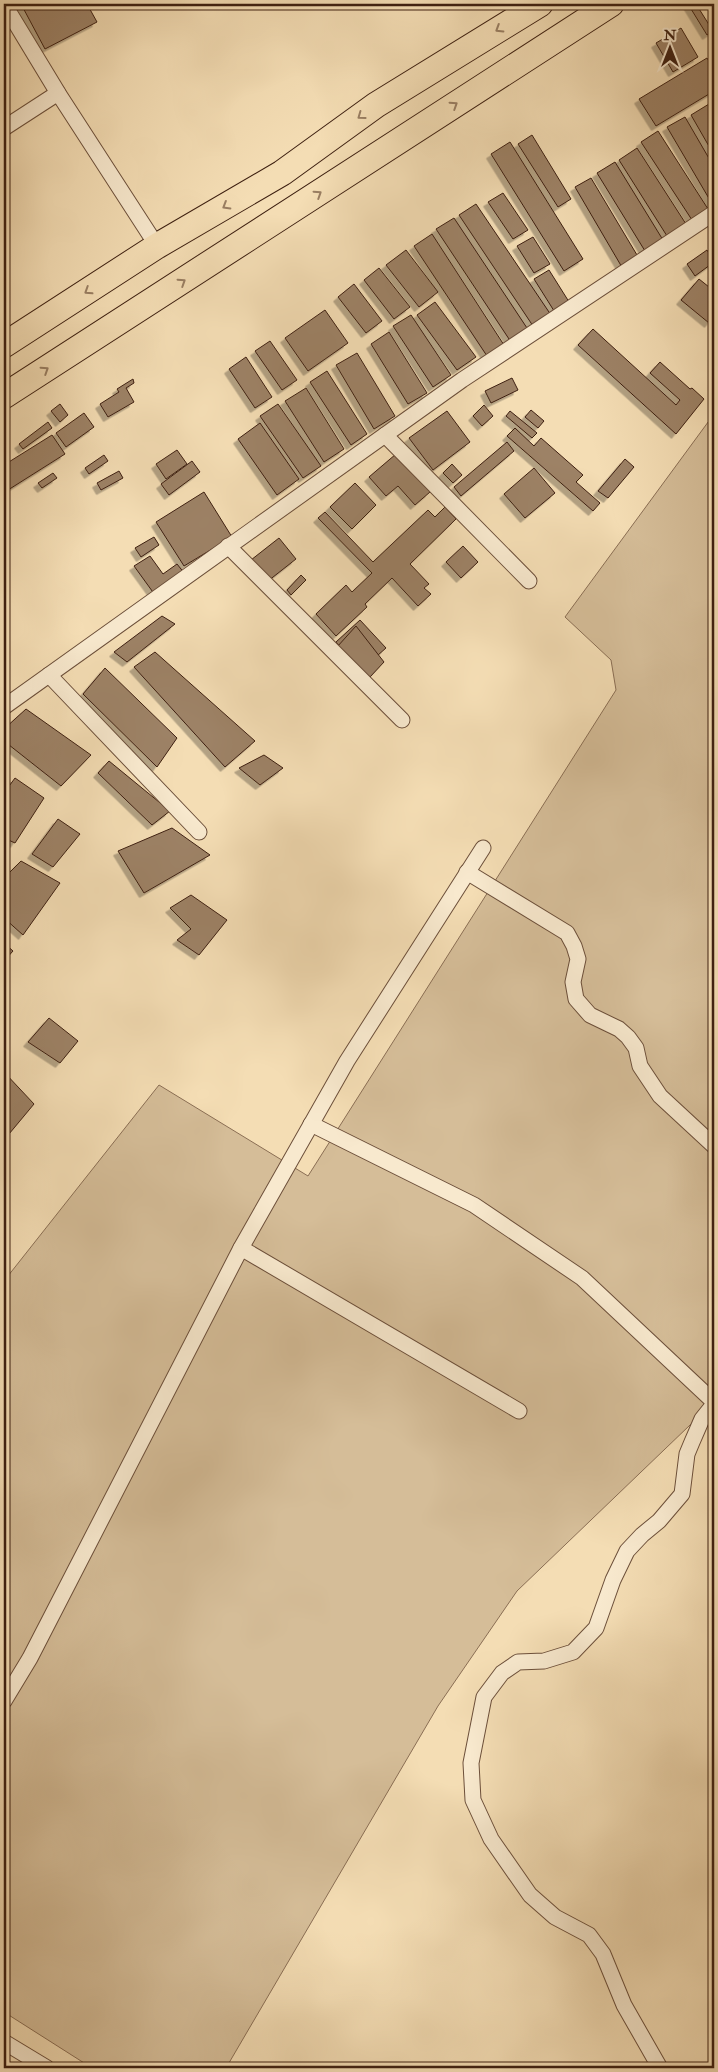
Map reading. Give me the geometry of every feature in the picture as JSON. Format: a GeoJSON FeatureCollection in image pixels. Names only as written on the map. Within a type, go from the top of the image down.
{"type":"FeatureCollection","features":[{"type":"Feature","properties":{"kind":"highway"},"geometry":{"type":"LineString","coordinates":[[4,345],[158,246],[282,173],[376,105],[540,4]]}},
{"type":"Feature","properties":{"kind":"highway"},"geometry":{"type":"LineString","coordinates":[[4,396],[611,4]]}},
{"type":"Feature","properties":{"kind":"street"},"geometry":{"type":"LineString","coordinates":[[4,4],[58,93],[158,246]]}},
{"type":"Feature","properties":{"kind":"street"},"geometry":{"type":"LineString","coordinates":[[4,128],[58,93]]}},
{"type":"Feature","properties":{"kind":"street"},"geometry":{"type":"LineString","coordinates":[[4,707],[462,380],[714,213]]}},
{"type":"Feature","properties":{"kind":"street"},"geometry":{"type":"LineString","coordinates":[[385,435],[529,581]]}},
{"type":"Feature","properties":{"kind":"street"},"geometry":{"type":"LineString","coordinates":[[228,546],[402,720]]}},
{"type":"Feature","properties":{"kind":"street"},"geometry":{"type":"LineString","coordinates":[[49,674],[199,832]]}},
{"type":"Feature","properties":{"kind":"street"},"geometry":{"type":"LineString","coordinates":[[4,1701],[30,1658],[241,1248],[347,1061],[483,848]]}},
{"type":"Feature","properties":{"kind":"street"},"geometry":{"type":"LineString","coordinates":[[467,872],[567,933],[578,959],[573,982],[576,999],[590,1015],[618,1029],[628,1037],[636,1048],[640,1066],[660,1096],[714,1146]]}},
{"type":"Feature","properties":{"kind":"street"},"geometry":{"type":"LineString","coordinates":[[311,1124],[474,1205],[582,1278],[714,1403],[702,1419],[692,1442],[688,1454],[682,1494],[659,1521],[627,1551],[613,1580],[596,1628],[573,1652],[544,1661],[518,1662],[502,1673],[484,1697],[471,1763],[473,1800],[491,1839],[537,1901],[555,1917],[589,1935],[603,1954],[624,2004],[660,2068]]}},
{"type":"Feature","properties":{"kind":"street"},"geometry":{"type":"LineString","coordinates":[[241,1248],[519,1411]]}},
{"type":"Feature","properties":{"kind":"street"},"geometry":{"type":"LineString","coordinates":[[4,2042],[47,2068]]}},
{"type":"Feature","properties":{"kind":"shaded area"},"geometry":{"type":"Polygon","coordinates":[[[714,414],[714,1402],[517,1591],[438,1706],[226,2068],[92,2068],[4,2012],[4,1281],[159,1085],[308,1176],[616,690],[611,660],[565,617],[714,414]]]}},
{"type":"Feature","properties":{"kind":"building"},"geometry":{"type":"Polygon","coordinates":[[[21,4],[87,4],[97,22],[45,49],[21,4]]]}},
{"type":"Feature","properties":{"kind":"building"},"geometry":{"type":"Polygon","coordinates":[[[688,4],[696,4],[713,31],[707,35],[688,4]]]}},
{"type":"Feature","properties":{"kind":"building"},"geometry":{"type":"Polygon","coordinates":[[[681,28],[698,57],[673,72],[656,43],[681,28]]]}},
{"type":"Feature","properties":{"kind":"building"},"geometry":{"type":"Polygon","coordinates":[[[707,58],[714,70],[714,91],[656,126],[639,99],[707,58]]]}},
{"type":"Feature","properties":{"kind":"building"},"geometry":{"type":"Polygon","coordinates":[[[709,104],[714,112],[714,155],[691,115],[709,104]]]}},
{"type":"Feature","properties":{"kind":"building"},"geometry":{"type":"Polygon","coordinates":[[[685,117],[714,167],[714,207],[667,127],[685,117]]]}},
{"type":"Feature","properties":{"kind":"building"},"geometry":{"type":"Polygon","coordinates":[[[658,131],[708,209],[692,220],[641,142],[658,131]]]}},
{"type":"Feature","properties":{"kind":"building"},"geometry":{"type":"Polygon","coordinates":[[[532,135],[571,199],[558,207],[518,144],[532,135]]]}},
{"type":"Feature","properties":{"kind":"building"},"geometry":{"type":"Polygon","coordinates":[[[510,142],[583,259],[564,271],[491,154],[510,142]]]}},
{"type":"Feature","properties":{"kind":"building"},"geometry":{"type":"Polygon","coordinates":[[[637,148],[686,224],[667,236],[619,160],[637,148]]]}},
{"type":"Feature","properties":{"kind":"building"},"geometry":{"type":"Polygon","coordinates":[[[615,162],[663,240],[645,251],[597,173],[615,162]]]}},
{"type":"Feature","properties":{"kind":"building"},"geometry":{"type":"Polygon","coordinates":[[[591,178],[640,260],[623,269],[575,187],[591,178]]]}},
{"type":"Feature","properties":{"kind":"building"},"geometry":{"type":"Polygon","coordinates":[[[503,193],[528,230],[513,239],[488,202],[503,193]]]}},
{"type":"Feature","properties":{"kind":"building"},"geometry":{"type":"Polygon","coordinates":[[[476,204],[551,315],[533,326],[459,215],[476,204]]]}},
{"type":"Feature","properties":{"kind":"building"},"geometry":{"type":"Polygon","coordinates":[[[454,218],[529,331],[511,342],[436,229],[454,218]]]}},
{"type":"Feature","properties":{"kind":"building"},"geometry":{"type":"Polygon","coordinates":[[[432,234],[504,345],[487,356],[414,246],[432,234]]]}},
{"type":"Feature","properties":{"kind":"building"},"geometry":{"type":"Polygon","coordinates":[[[533,237],[550,264],[534,273],[517,246],[533,237]]]}},
{"type":"Feature","properties":{"kind":"building"},"geometry":{"type":"Polygon","coordinates":[[[406,250],[438,292],[419,307],[386,265],[406,250]]]}},
{"type":"Feature","properties":{"kind":"building"},"geometry":{"type":"Polygon","coordinates":[[[707,250],[714,262],[695,276],[687,264],[707,250]]]}},
{"type":"Feature","properties":{"kind":"building"},"geometry":{"type":"Polygon","coordinates":[[[379,268],[410,307],[394,319],[364,280],[379,268]]]}},
{"type":"Feature","properties":{"kind":"building"},"geometry":{"type":"Polygon","coordinates":[[[549,270],[571,305],[556,314],[534,279],[549,270]]]}},
{"type":"Feature","properties":{"kind":"building"},"geometry":{"type":"Polygon","coordinates":[[[699,279],[714,291],[714,317],[709,323],[681,300],[699,279]]]}},
{"type":"Feature","properties":{"kind":"building"},"geometry":{"type":"Polygon","coordinates":[[[354,284],[382,321],[366,333],[338,297],[354,284]]]}},
{"type":"Feature","properties":{"kind":"building"},"geometry":{"type":"Polygon","coordinates":[[[435,302],[476,357],[457,370],[417,315],[435,302]]]}},
{"type":"Feature","properties":{"kind":"building"},"geometry":{"type":"Polygon","coordinates":[[[325,310],[348,343],[308,371],[285,338],[325,310]]]}},
{"type":"Feature","properties":{"kind":"building"},"geometry":{"type":"Polygon","coordinates":[[[411,315],[451,375],[433,387],[393,326],[411,315]]]}},
{"type":"Feature","properties":{"kind":"building"},"geometry":{"type":"Polygon","coordinates":[[[593,329],[676,405],[680,400],[650,373],[660,362],[704,399],[676,434],[578,345],[593,329]]]}},
{"type":"Feature","properties":{"kind":"building"},"geometry":{"type":"Polygon","coordinates":[[[389,332],[427,393],[408,404],[371,344],[389,332]]]}},
{"type":"Feature","properties":{"kind":"building"},"geometry":{"type":"Polygon","coordinates":[[[270,341],[297,380],[282,390],[255,351],[270,341]]]}},
{"type":"Feature","properties":{"kind":"building"},"geometry":{"type":"Polygon","coordinates":[[[357,353],[395,416],[374,429],[336,365],[357,353]]]}},
{"type":"Feature","properties":{"kind":"building"},"geometry":{"type":"Polygon","coordinates":[[[246,357],[272,397],[255,408],[229,369],[246,357]]]}},
{"type":"Feature","properties":{"kind":"building"},"geometry":{"type":"Polygon","coordinates":[[[327,371],[367,434],[351,445],[310,382],[327,371]]]}},
{"type":"Feature","properties":{"kind":"building"},"geometry":{"type":"Polygon","coordinates":[[[512,378],[518,390],[491,403],[485,391],[512,378]]]}},
{"type":"Feature","properties":{"kind":"building"},"geometry":{"type":"Polygon","coordinates":[[[133,379],[134,383],[126,388],[134,402],[108,417],[100,404],[119,392],[117,389],[133,379]]]}},
{"type":"Feature","properties":{"kind":"building"},"geometry":{"type":"Polygon","coordinates":[[[306,388],[344,449],[324,462],[285,401],[306,388]]]}},
{"type":"Feature","properties":{"kind":"building"},"geometry":{"type":"Polygon","coordinates":[[[60,404],[68,415],[60,422],[51,411],[60,404]]]}},
{"type":"Feature","properties":{"kind":"building"},"geometry":{"type":"Polygon","coordinates":[[[278,404],[321,466],[303,478],[260,416],[278,404]]]}},
{"type":"Feature","properties":{"kind":"building"},"geometry":{"type":"Polygon","coordinates":[[[484,405],[493,416],[482,426],[473,416],[484,405]]]}},
{"type":"Feature","properties":{"kind":"building"},"geometry":{"type":"Polygon","coordinates":[[[531,410],[544,421],[538,428],[525,417],[531,410]]]}},
{"type":"Feature","properties":{"kind":"building"},"geometry":{"type":"Polygon","coordinates":[[[447,411],[470,442],[433,470],[409,438],[447,411]]]}},
{"type":"Feature","properties":{"kind":"building"},"geometry":{"type":"Polygon","coordinates":[[[510,411],[537,433],[532,438],[506,416],[510,411]]]}},
{"type":"Feature","properties":{"kind":"building"},"geometry":{"type":"Polygon","coordinates":[[[84,413],[94,427],[66,447],[56,433],[84,413]]]}},
{"type":"Feature","properties":{"kind":"building"},"geometry":{"type":"Polygon","coordinates":[[[48,422],[52,428],[23,449],[19,444],[48,422]]]}},
{"type":"Feature","properties":{"kind":"building"},"geometry":{"type":"Polygon","coordinates":[[[260,423],[299,479],[277,495],[238,439],[260,423]]]}},
{"type":"Feature","properties":{"kind":"building"},"geometry":{"type":"Polygon","coordinates":[[[515,428],[534,446],[541,438],[583,475],[576,482],[600,503],[593,511],[507,436],[515,428]]]}},
{"type":"Feature","properties":{"kind":"building"},"geometry":{"type":"Polygon","coordinates":[[[52,435],[65,454],[8,490],[4,482],[4,465],[52,435]]]}},
{"type":"Feature","properties":{"kind":"building"},"geometry":{"type":"Polygon","coordinates":[[[507,442],[514,451],[461,496],[454,487],[507,442]]]}},
{"type":"Feature","properties":{"kind":"building"},"geometry":{"type":"Polygon","coordinates":[[[177,450],[187,464],[166,479],[156,464],[177,450]]]}},
{"type":"Feature","properties":{"kind":"building"},"geometry":{"type":"Polygon","coordinates":[[[396,454],[430,492],[415,505],[398,486],[386,496],[369,477],[396,454]]]}},
{"type":"Feature","properties":{"kind":"building"},"geometry":{"type":"Polygon","coordinates":[[[104,455],[108,461],[89,474],[85,468],[104,455]]]}},
{"type":"Feature","properties":{"kind":"building"},"geometry":{"type":"Polygon","coordinates":[[[625,459],[634,467],[608,498],[598,491],[625,459]]]}},
{"type":"Feature","properties":{"kind":"building"},"geometry":{"type":"Polygon","coordinates":[[[192,461],[200,472],[169,495],[161,484],[192,461]]]}},
{"type":"Feature","properties":{"kind":"building"},"geometry":{"type":"Polygon","coordinates":[[[452,464],[462,475],[453,483],[443,473],[452,464]]]}},
{"type":"Feature","properties":{"kind":"building"},"geometry":{"type":"Polygon","coordinates":[[[534,468],[555,493],[525,518],[504,494],[534,468]]]}},
{"type":"Feature","properties":{"kind":"building"},"geometry":{"type":"Polygon","coordinates":[[[119,471],[123,478],[101,490],[97,483],[119,471]]]}},
{"type":"Feature","properties":{"kind":"building"},"geometry":{"type":"Polygon","coordinates":[[[53,473],[57,478],[42,488],[38,483],[53,473]]]}},
{"type":"Feature","properties":{"kind":"building"},"geometry":{"type":"Polygon","coordinates":[[[355,483],[376,505],[352,529],[330,507],[355,483]]]}},
{"type":"Feature","properties":{"kind":"building"},"geometry":{"type":"Polygon","coordinates":[[[204,492],[232,537],[184,566],[156,522],[204,492]]]}},
{"type":"Feature","properties":{"kind":"building"},"geometry":{"type":"Polygon","coordinates":[[[445,507],[456,519],[410,564],[429,584],[424,588],[431,594],[418,606],[392,578],[365,604],[367,607],[336,636],[316,614],[346,585],[352,592],[372,573],[318,518],[325,512],[373,562],[428,510],[435,517],[445,507]]]}},
{"type":"Feature","properties":{"kind":"building"},"geometry":{"type":"Polygon","coordinates":[[[154,537],[159,545],[141,557],[135,548],[154,537]]]}},
{"type":"Feature","properties":{"kind":"building"},"geometry":{"type":"Polygon","coordinates":[[[279,538],[296,559],[268,581],[251,560],[279,538]]]}},
{"type":"Feature","properties":{"kind":"building"},"geometry":{"type":"Polygon","coordinates":[[[463,546],[478,562],[461,578],[446,562],[463,546]]]}},
{"type":"Feature","properties":{"kind":"building"},"geometry":{"type":"Polygon","coordinates":[[[150,556],[163,574],[177,564],[185,574],[155,595],[134,566],[150,556]]]}},
{"type":"Feature","properties":{"kind":"building"},"geometry":{"type":"Polygon","coordinates":[[[301,575],[306,580],[291,595],[287,590],[301,575]]]}},
{"type":"Feature","properties":{"kind":"building"},"geometry":{"type":"Polygon","coordinates":[[[162,616],[175,624],[127,662],[114,652],[162,616]]]}},
{"type":"Feature","properties":{"kind":"building"},"geometry":{"type":"Polygon","coordinates":[[[360,620],[386,648],[361,670],[336,642],[360,620]]]}},
{"type":"Feature","properties":{"kind":"building"},"geometry":{"type":"Polygon","coordinates":[[[356,626],[384,662],[370,677],[337,647],[356,626]]]}},
{"type":"Feature","properties":{"kind":"building"},"geometry":{"type":"Polygon","coordinates":[[[155,652],[255,741],[225,767],[134,667],[155,652]]]}},
{"type":"Feature","properties":{"kind":"building"},"geometry":{"type":"Polygon","coordinates":[[[105,668],[177,738],[157,767],[83,694],[105,668]]]}},
{"type":"Feature","properties":{"kind":"building"},"geometry":{"type":"Polygon","coordinates":[[[26,709],[91,755],[61,786],[4,741],[4,729],[26,709]]]}},
{"type":"Feature","properties":{"kind":"building"},"geometry":{"type":"Polygon","coordinates":[[[264,755],[283,768],[260,785],[239,768],[264,755]]]}},
{"type":"Feature","properties":{"kind":"building"},"geometry":{"type":"Polygon","coordinates":[[[109,761],[170,811],[152,825],[98,773],[109,761]]]}},
{"type":"Feature","properties":{"kind":"building"},"geometry":{"type":"Polygon","coordinates":[[[15,778],[44,798],[15,843],[4,838],[4,793],[15,778]]]}},
{"type":"Feature","properties":{"kind":"building"},"geometry":{"type":"Polygon","coordinates":[[[58,819],[80,834],[53,867],[32,854],[58,819]]]}},
{"type":"Feature","properties":{"kind":"building"},"geometry":{"type":"Polygon","coordinates":[[[172,828],[210,855],[144,893],[118,851],[172,828]]]}},
{"type":"Feature","properties":{"kind":"building"},"geometry":{"type":"Polygon","coordinates":[[[21,861],[60,883],[23,935],[4,918],[4,878],[21,861]]]}},
{"type":"Feature","properties":{"kind":"building"},"geometry":{"type":"Polygon","coordinates":[[[191,895],[227,920],[199,955],[177,940],[191,929],[170,908],[191,895]]]}},
{"type":"Feature","properties":{"kind":"building"},"geometry":{"type":"Polygon","coordinates":[[[4,943],[13,951],[4,961],[4,943]]]}},
{"type":"Feature","properties":{"kind":"building"},"geometry":{"type":"Polygon","coordinates":[[[49,1018],[78,1041],[60,1063],[28,1042],[49,1018]]]}},
{"type":"Feature","properties":{"kind":"building"},"geometry":{"type":"Polygon","coordinates":[[[4,1072],[34,1104],[4,1140],[4,1072]]]}}]}
